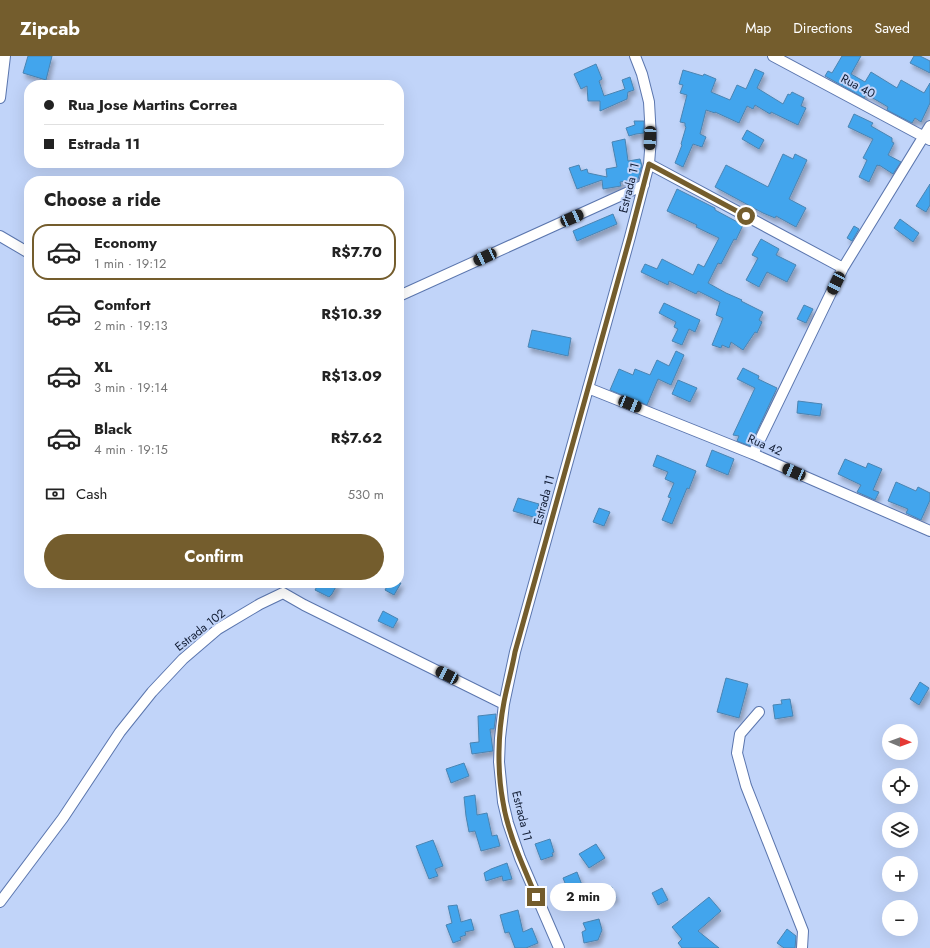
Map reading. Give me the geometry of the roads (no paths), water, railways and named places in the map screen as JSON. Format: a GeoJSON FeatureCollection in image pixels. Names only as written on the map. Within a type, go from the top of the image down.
{"type":"FeatureCollection","features":[{"type":"Feature","properties":{"kind":"street"},"geometry":{"type":"LineString","coordinates":[[0,98],[5,56]]}},
{"type":"Feature","properties":{"kind":"street","name":"Estrada 11"},"geometry":{"type":"LineString","coordinates":[[559,948],[520,858],[502,802],[499,762],[500,738],[504,704],[515,652],[649,164],[649,102],[642,74],[635,56]]}},
{"type":"Feature","properties":{"kind":"street","name":"Rua 40"},"geometry":{"type":"LineString","coordinates":[[773,56],[927,138]]}},
{"type":"Feature","properties":{"kind":"street"},"geometry":{"type":"LineString","coordinates":[[753,454],[843,268],[927,138],[930,126]]}},
{"type":"Feature","properties":{"kind":"street"},"geometry":{"type":"LineString","coordinates":[[649,164],[843,268]]}},
{"type":"Feature","properties":{"kind":"street"},"geometry":{"type":"LineString","coordinates":[[404,294],[644,185]]}},
{"type":"Feature","properties":{"kind":"street"},"geometry":{"type":"LineString","coordinates":[[0,236],[24,250]]}},
{"type":"Feature","properties":{"kind":"street","name":"Rua 42"},"geometry":{"type":"LineString","coordinates":[[588,388],[753,454],[930,532]]}},
{"type":"Feature","properties":{"kind":"street","name":"Estrada 102"},"geometry":{"type":"LineString","coordinates":[[0,902],[63,818],[120,732],[157,687],[183,659],[218,629],[260,604],[281,588],[311,608],[504,704]]}},
{"type":"Feature","properties":{"kind":"street"},"geometry":{"type":"LineString","coordinates":[[759,712],[740,734],[737,753],[746,786],[803,931],[802,948]]}}]}
